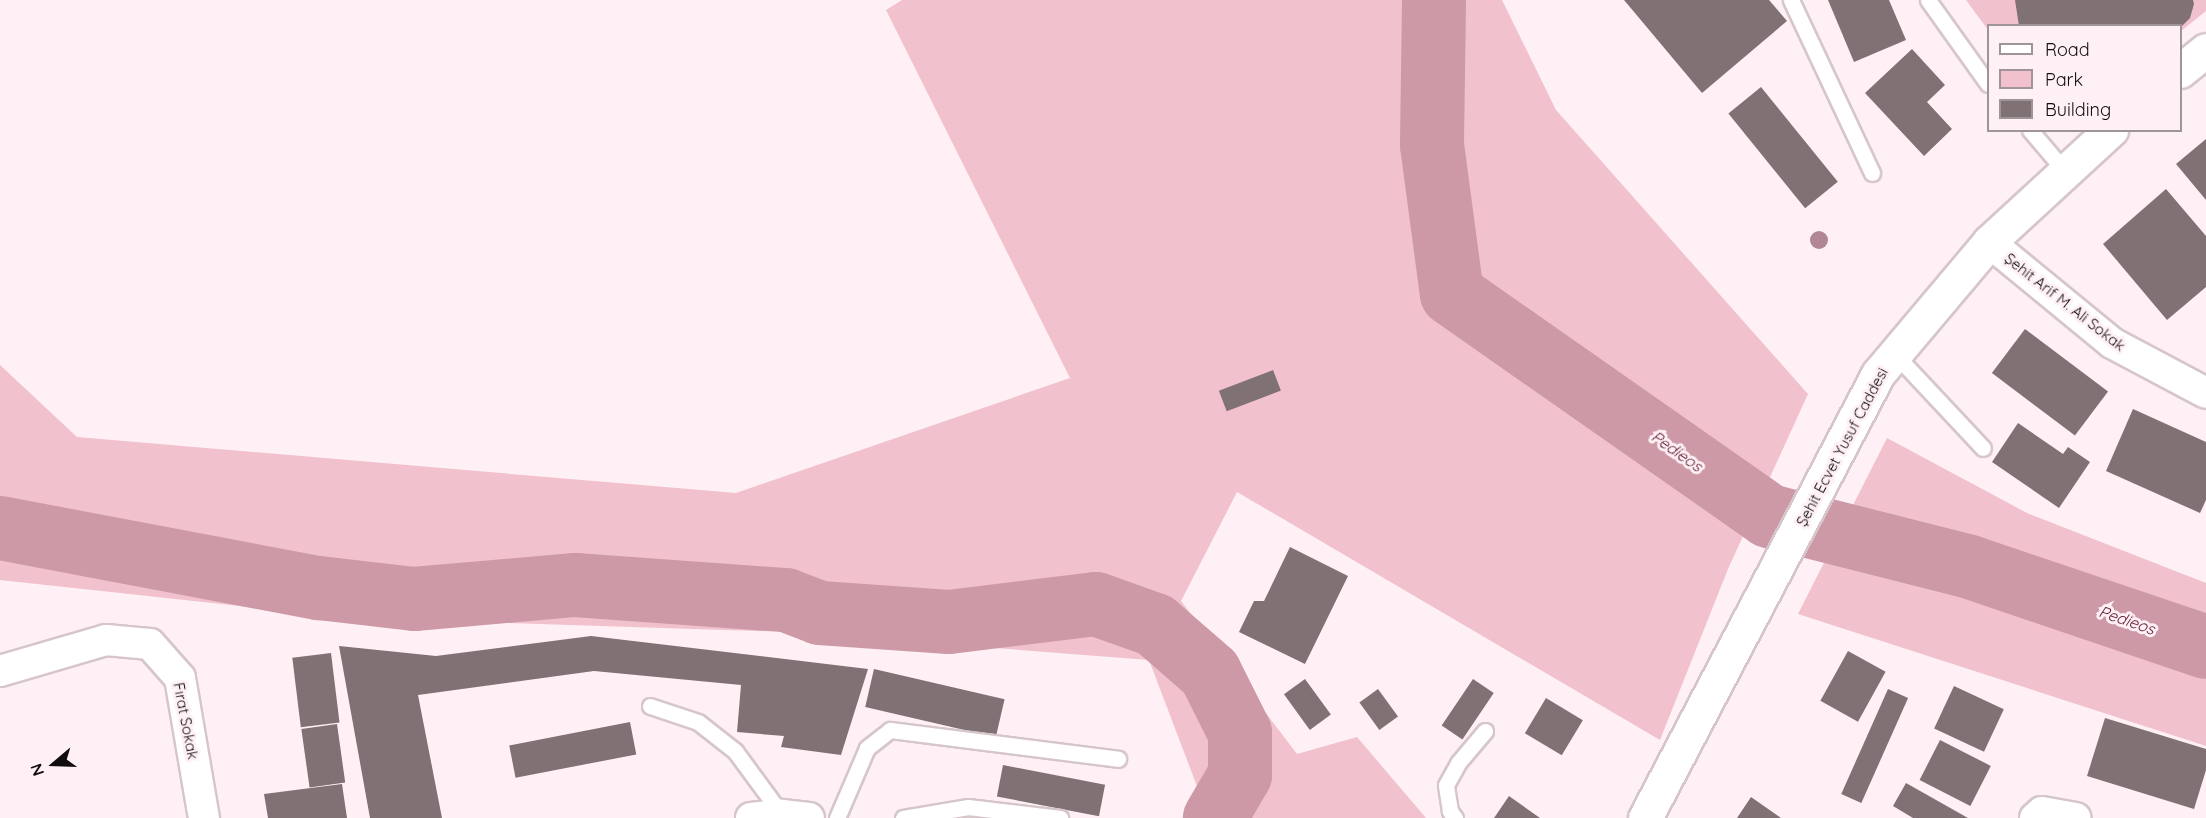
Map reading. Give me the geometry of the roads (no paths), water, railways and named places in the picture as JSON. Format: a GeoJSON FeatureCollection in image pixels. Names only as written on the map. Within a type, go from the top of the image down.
{"type":"FeatureCollection","features":[{"type":"Feature","properties":{"kind":"main road"},"geometry":{"type":"LineString","coordinates":[[2182,70],[2206,50]]}},
{"type":"Feature","properties":{"kind":"main road","name":"Şehit Ecvet Yusuf Caddesi"},"geometry":{"type":"LineString","coordinates":[[1646,818],[1886,363],[1989,242],[2064,170],[2109,132]]}},
{"type":"Feature","properties":{"kind":"street","name":"Şehit Arif M. Ali Sokak"},"geometry":{"type":"LineString","coordinates":[[1989,242],[2112,343],[2206,393]]}},
{"type":"Feature","properties":{"kind":"street","name":"Fırat Sokak"},"geometry":{"type":"LineString","coordinates":[[0,671],[106,640],[150,644],[180,678],[204,818]]}},
{"type":"Feature","properties":{"kind":"street"},"geometry":{"type":"LineString","coordinates":[[2039,815],[2075,818]]}},
{"type":"Feature","properties":{"kind":"street"},"geometry":{"type":"LineString","coordinates":[[751,818],[795,816]]}},
{"type":"Feature","properties":{"kind":"lane"},"geometry":{"type":"LineString","coordinates":[[1791,0],[1872,173]]}},
{"type":"Feature","properties":{"kind":"lane"},"geometry":{"type":"LineString","coordinates":[[1928,0],[1987,81]]}},
{"type":"Feature","properties":{"kind":"lane"},"geometry":{"type":"LineString","coordinates":[[2032,132],[2064,170]]}},
{"type":"Feature","properties":{"kind":"lane"},"geometry":{"type":"LineString","coordinates":[[1886,363],[1983,448]]}},
{"type":"Feature","properties":{"kind":"lane"},"geometry":{"type":"LineString","coordinates":[[650,706],[698,722],[735,751],[795,816]]}},
{"type":"Feature","properties":{"kind":"lane"},"geometry":{"type":"LineString","coordinates":[[837,818],[867,748],[890,730],[1118,759]]}},
{"type":"Feature","properties":{"kind":"lane"},"geometry":{"type":"LineString","coordinates":[[1455,818],[1450,812],[1446,785],[1458,764],[1485,732]]}},
{"type":"Feature","properties":{"kind":"lane"},"geometry":{"type":"LineString","coordinates":[[903,818],[968,807],[1060,818]]}},
{"type":"Feature","properties":{"kind":"waterway","name":"Pedieos"},"geometry":{"type":"LineString","coordinates":[[1434,0],[1432,145],[1452,294],[1769,516],[1970,567],[2206,647]]}},
{"type":"Feature","properties":{"kind":"waterway"},"geometry":{"type":"LineString","coordinates":[[0,528],[319,588],[414,599],[575,585],[786,600],[820,613],[949,622],[1096,604],[1155,625],[1210,673],[1240,733],[1240,775],[1215,818]]}}]}
